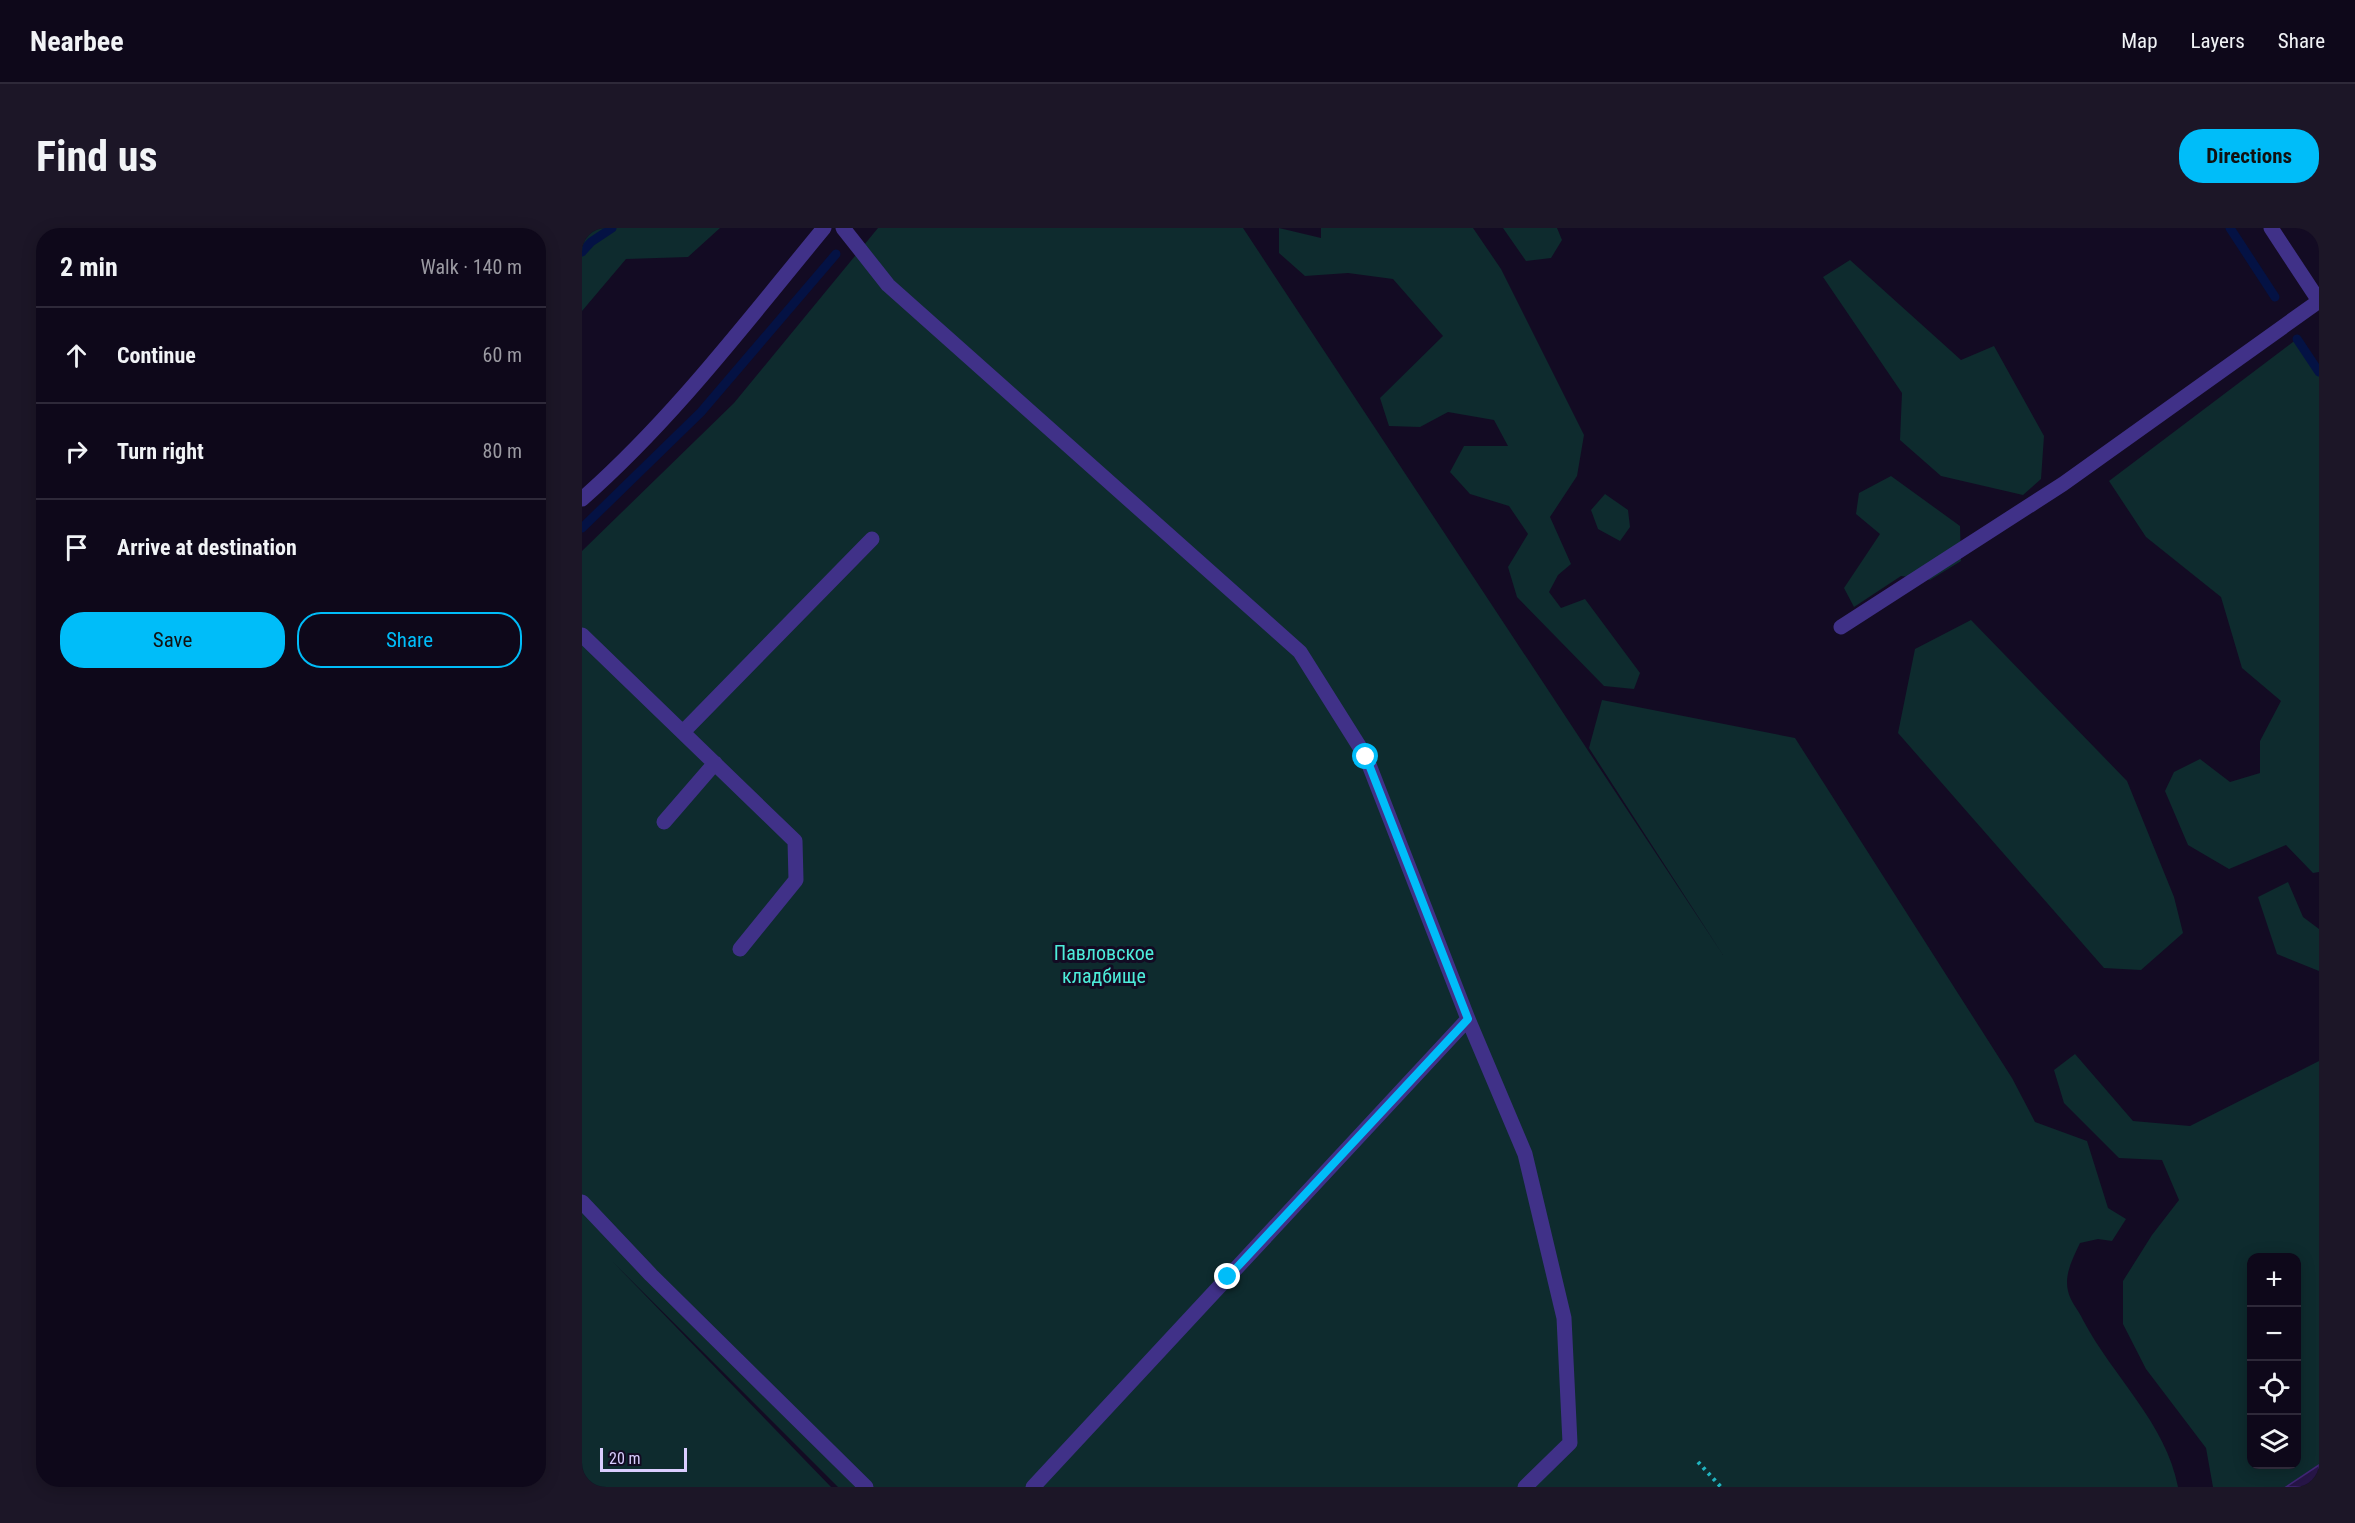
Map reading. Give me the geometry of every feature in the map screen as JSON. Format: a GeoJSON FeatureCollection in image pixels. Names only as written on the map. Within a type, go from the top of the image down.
{"type":"FeatureCollection","features":[{"type":"Feature","properties":{"kind":"lane"},"geometry":{"type":"LineString","coordinates":[[582,499],[626,460],[738,332],[824,228]]}},
{"type":"Feature","properties":{"kind":"lane"},"geometry":{"type":"LineString","coordinates":[[843,228],[888,285],[1300,652],[1366,757],[1468,1019],[1525,1154],[1564,1318],[1570,1443],[1525,1487]]}},
{"type":"Feature","properties":{"kind":"lane"},"geometry":{"type":"LineString","coordinates":[[1841,627],[2063,484],[2319,301],[2271,228]]}},
{"type":"Feature","properties":{"kind":"lane"},"geometry":{"type":"LineString","coordinates":[[683,732],[872,538]]}},
{"type":"Feature","properties":{"kind":"lane"},"geometry":{"type":"LineString","coordinates":[[582,635],[795,841],[796,880],[740,949]]}},
{"type":"Feature","properties":{"kind":"lane"},"geometry":{"type":"LineString","coordinates":[[664,822],[715,763]]}},
{"type":"Feature","properties":{"kind":"lane"},"geometry":{"type":"LineString","coordinates":[[1033,1487],[1468,1019]]}},
{"type":"Feature","properties":{"kind":"lane"},"geometry":{"type":"LineString","coordinates":[[582,1202],[651,1275],[866,1487]]}},
{"type":"Feature","properties":{"kind":"path"},"geometry":{"type":"LineString","coordinates":[[1698,1462],[1721,1487]]}},
{"type":"Feature","properties":{"kind":"green space"},"geometry":{"type":"Polygon","coordinates":[[[582,228],[720,228],[688,257],[626,259],[582,311],[582,228]]]}},
{"type":"Feature","properties":{"kind":"green space","name":"Павловское кладбище"},"geometry":{"type":"Polygon","coordinates":[[[878,228],[1243,228],[1723,955],[1589,748],[1602,700],[1795,738],[2012,1078],[2035,1122],[2087,1141],[2108,1208],[2126,1219],[2112,1241],[2098,1239],[2080,1243],[2068,1272],[2068,1291],[2095,1341],[2151,1421],[2172,1464],[2178,1487],[838,1487],[612,1261],[831,1487],[582,1487],[582,551],[734,403],[878,228]]]}},
{"type":"Feature","properties":{"kind":"green space"},"geometry":{"type":"Polygon","coordinates":[[[1279,228],[1321,238],[1321,228],[1473,228],[1501,269],[1584,435],[1577,476],[1550,517],[1571,564],[1558,575],[1549,592],[1561,608],[1585,599],[1640,673],[1634,689],[1604,686],[1517,597],[1508,567],[1528,534],[1509,506],[1470,494],[1450,472],[1464,446],[1508,446],[1494,420],[1448,412],[1420,427],[1389,426],[1380,398],[1443,336],[1393,279],[1348,273],[1305,276],[1279,253],[1279,228]]]}},
{"type":"Feature","properties":{"kind":"green space"},"geometry":{"type":"Polygon","coordinates":[[[1503,228],[1557,228],[1562,240],[1551,258],[1526,261],[1503,228]]]}},
{"type":"Feature","properties":{"kind":"green space"},"geometry":{"type":"Polygon","coordinates":[[[1850,260],[1961,360],[1994,346],[2044,436],[2041,479],[2023,495],[1941,476],[1900,440],[1902,393],[1823,277],[1850,260]]]}},
{"type":"Feature","properties":{"kind":"green space"},"geometry":{"type":"Polygon","coordinates":[[[2297,339],[2319,372],[2319,872],[2313,873],[2286,845],[2229,869],[2188,845],[2165,791],[2174,772],[2200,759],[2230,782],[2260,773],[2260,741],[2281,701],[2242,668],[2221,597],[2146,537],[2109,481],[2297,339]]]}},
{"type":"Feature","properties":{"kind":"green space"},"geometry":{"type":"Polygon","coordinates":[[[1891,476],[1960,526],[1961,561],[1930,580],[1901,576],[1854,607],[1844,588],[1880,534],[1856,514],[1859,493],[1891,476]]]}},
{"type":"Feature","properties":{"kind":"green space"},"geometry":{"type":"Polygon","coordinates":[[[1605,494],[1628,510],[1630,527],[1620,541],[1598,529],[1591,510],[1605,494]]]}},
{"type":"Feature","properties":{"kind":"green space"},"geometry":{"type":"Polygon","coordinates":[[[1971,620],[2127,781],[2174,897],[2183,933],[2141,970],[2104,968],[1898,733],[1915,649],[1971,620]]]}},
{"type":"Feature","properties":{"kind":"green space"},"geometry":{"type":"Polygon","coordinates":[[[2288,882],[2303,917],[2319,929],[2319,971],[2277,954],[2258,897],[2288,882]]]}},
{"type":"Feature","properties":{"kind":"green space"},"geometry":{"type":"Polygon","coordinates":[[[2075,1054],[2133,1121],[2190,1126],[2319,1061],[2319,1465],[2286,1487],[2213,1487],[2206,1448],[2146,1369],[2123,1324],[2123,1281],[2152,1235],[2179,1200],[2162,1160],[2119,1158],[2064,1103],[2054,1070],[2075,1054]]]}},
{"type":"Feature","properties":{"kind":"building"},"geometry":{"type":"Polygon","coordinates":[[[2319,1465],[2319,1487],[2286,1487],[2319,1465]]]}},
{"type":"Feature","properties":{"kind":"waterway"},"geometry":{"type":"LineString","coordinates":[[582,252],[591,242],[612,228]]}},
{"type":"Feature","properties":{"kind":"waterway"},"geometry":{"type":"LineString","coordinates":[[2230,228],[2275,297]]}},
{"type":"Feature","properties":{"kind":"waterway"},"geometry":{"type":"LineString","coordinates":[[582,528],[701,412],[836,254]]}},
{"type":"Feature","properties":{"kind":"waterway"},"geometry":{"type":"LineString","coordinates":[[2297,339],[2319,372]]}},
{"type":"Feature","properties":{"kind":"route"},"geometry":{"type":"LineString","coordinates":[[1228,1277],[1468,1019],[1366,757]]}}]}
